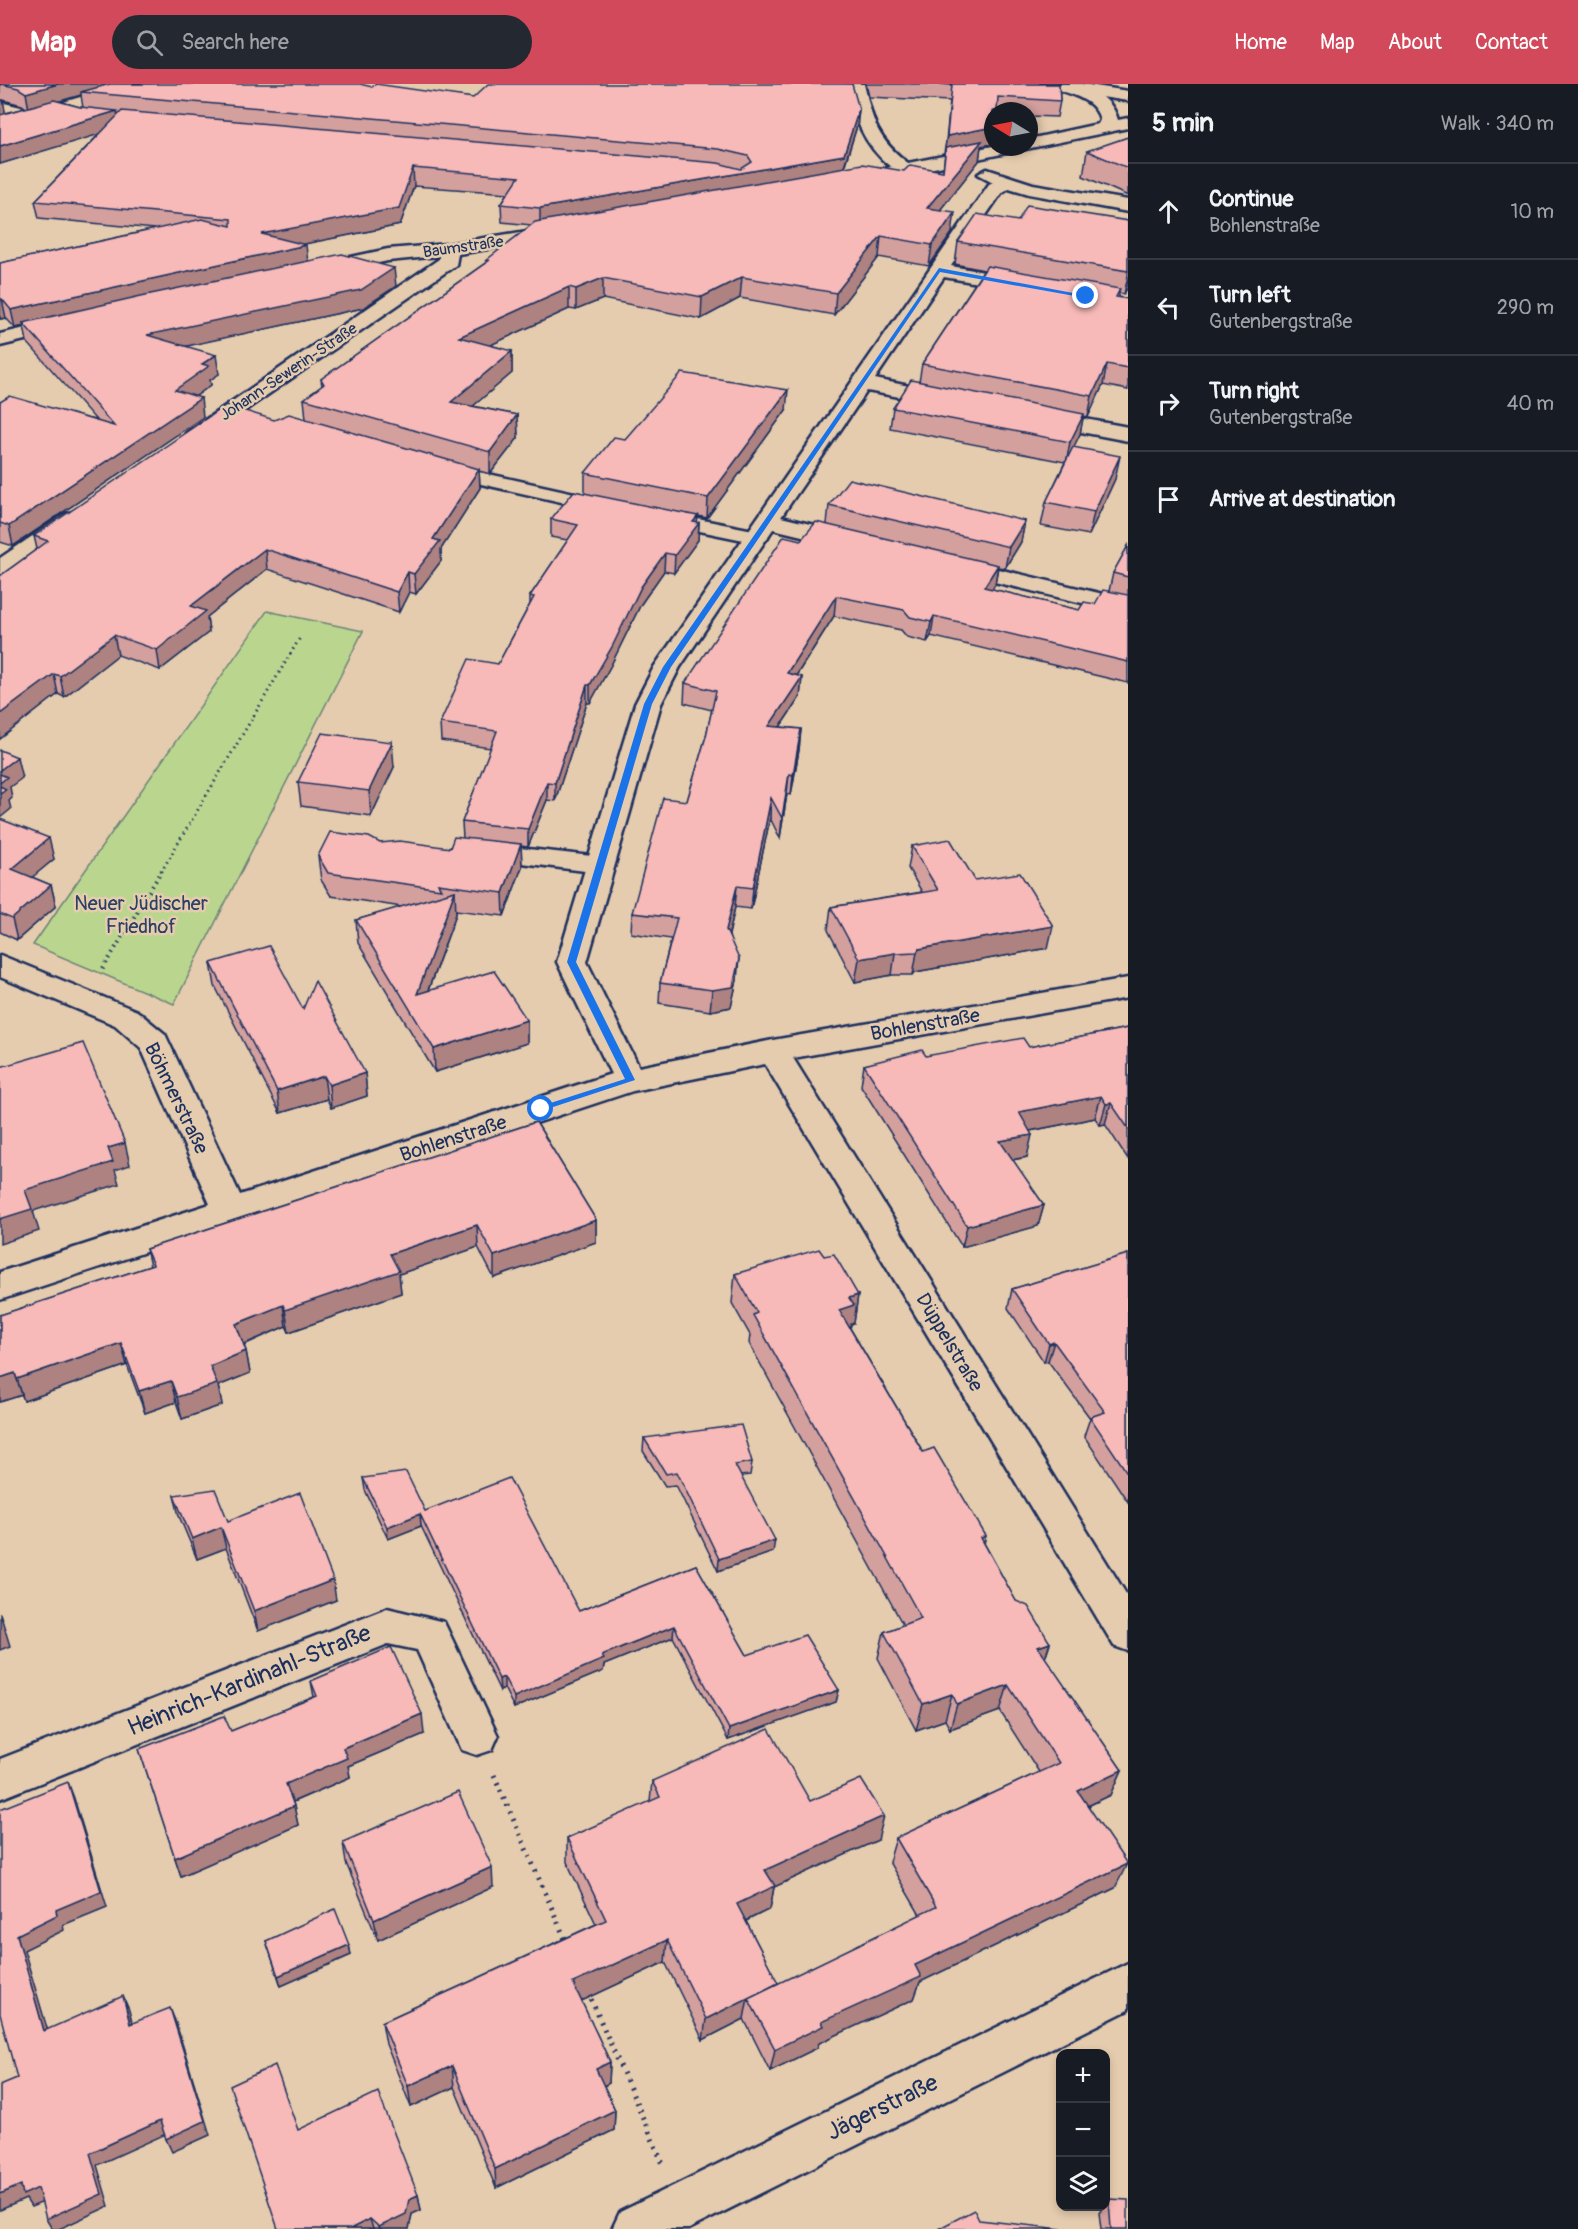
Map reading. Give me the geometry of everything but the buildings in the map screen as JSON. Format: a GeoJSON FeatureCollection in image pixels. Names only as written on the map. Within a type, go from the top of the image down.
{"type":"FeatureCollection","features":[{"type":"Feature","properties":{"kind":"street"},"geometry":{"type":"LineString","coordinates":[[0,126],[142,84]]}},
{"type":"Feature","properties":{"kind":"street"},"geometry":{"type":"LineString","coordinates":[[856,84],[868,135],[874,145],[906,170]]}},
{"type":"Feature","properties":{"kind":"street"},"geometry":{"type":"LineString","coordinates":[[1057,85],[1128,96]]}},
{"type":"Feature","properties":{"kind":"street"},"geometry":{"type":"LineString","coordinates":[[1057,85],[1090,96],[1104,106],[1109,120],[1104,128]]}},
{"type":"Feature","properties":{"kind":"street"},"geometry":{"type":"LineString","coordinates":[[0,107],[27,118]]}},
{"type":"Feature","properties":{"kind":"street"},"geometry":{"type":"LineString","coordinates":[[59,109],[93,118]]}},
{"type":"Feature","properties":{"kind":"street"},"geometry":{"type":"LineString","coordinates":[[1038,142],[1128,123]]}},
{"type":"Feature","properties":{"kind":"street"},"geometry":{"type":"LineString","coordinates":[[837,183],[984,154]]}},
{"type":"Feature","properties":{"kind":"street"},"geometry":{"type":"LineString","coordinates":[[963,158],[990,176],[1029,189],[1128,206]]}},
{"type":"Feature","properties":{"kind":"street"},"geometry":{"type":"LineString","coordinates":[[630,1080],[572,962],[648,704],[667,667],[764,529],[995,188],[1008,182]]}},
{"type":"Feature","properties":{"kind":"street","name":"Baumstraße"},"geometry":{"type":"LineString","coordinates":[[306,272],[388,255],[448,250],[573,229]]}},
{"type":"Feature","properties":{"kind":"street","name":"Johann-Sewerin-Straße"},"geometry":{"type":"LineString","coordinates":[[177,447],[450,261],[448,250]]}},
{"type":"Feature","properties":{"kind":"street"},"geometry":{"type":"LineString","coordinates":[[939,270],[1039,288]]}},
{"type":"Feature","properties":{"kind":"street"},"geometry":{"type":"LineString","coordinates":[[0,340],[86,320]]}},
{"type":"Feature","properties":{"kind":"street"},"geometry":{"type":"LineString","coordinates":[[861,383],[966,403]]}},
{"type":"Feature","properties":{"kind":"street"},"geometry":{"type":"LineString","coordinates":[[1012,412],[1128,434]]}},
{"type":"Feature","properties":{"kind":"street"},"geometry":{"type":"LineString","coordinates":[[0,569],[87,509]]}},
{"type":"Feature","properties":{"kind":"street"},"geometry":{"type":"LineString","coordinates":[[764,529],[871,545]]}},
{"type":"Feature","properties":{"kind":"street"},"geometry":{"type":"LineString","coordinates":[[927,559],[1118,604]]}},
{"type":"Feature","properties":{"kind":"street","name":"Böhmerstraße"},"geometry":{"type":"LineString","coordinates":[[0,965],[126,1018],[154,1042],[230,1211]]}},
{"type":"Feature","properties":{"kind":"street","name":"Bohlenstraße"},"geometry":{"type":"LineString","coordinates":[[0,1286],[630,1080],[1128,988]]}},
{"type":"Feature","properties":{"kind":"street","name":"Düppelstraße"},"geometry":{"type":"LineString","coordinates":[[773,1052],[1128,1633]]}},
{"type":"Feature","properties":{"kind":"street","name":"Heinrich-Kardinahl-Straße"},"geometry":{"type":"LineString","coordinates":[[0,1779],[387,1626],[430,1635],[477,1736]]}},
{"type":"Feature","properties":{"kind":"street","name":"Jägerstraße"},"geometry":{"type":"LineString","coordinates":[[637,2229],[1128,1986]]}},
{"type":"Feature","properties":{"kind":"lane"},"geometry":{"type":"LineString","coordinates":[[234,408],[257,415]]}},
{"type":"Feature","properties":{"kind":"lane"},"geometry":{"type":"LineString","coordinates":[[428,465],[474,478],[621,509]]}},
{"type":"Feature","properties":{"kind":"lane"},"geometry":{"type":"LineString","coordinates":[[644,514],[764,529]]}},
{"type":"Feature","properties":{"kind":"lane"},"geometry":{"type":"LineString","coordinates":[[460,850],[601,866]]}},
{"type":"Feature","properties":{"kind":"path"},"geometry":{"type":"LineString","coordinates":[[76,998],[100,974],[301,636]]}},
{"type":"Feature","properties":{"kind":"path"},"geometry":{"type":"LineString","coordinates":[[477,1736],[567,1944]]}},
{"type":"Feature","properties":{"kind":"path"},"geometry":{"type":"LineString","coordinates":[[586,1988],[682,2206]]}},
{"type":"Feature","properties":{"kind":"green space","name":"Neuer Jüdischer Friedhof"},"geometry":{"type":"Polygon","coordinates":[[[267,611],[363,631],[174,1004],[33,945],[267,611]]]}},
{"type":"Feature","properties":{"kind":"route"},"geometry":{"type":"LineString","coordinates":[[541,1109],[630,1080],[572,962],[648,704],[667,667],[939,270],[1086,296]]}}]}
